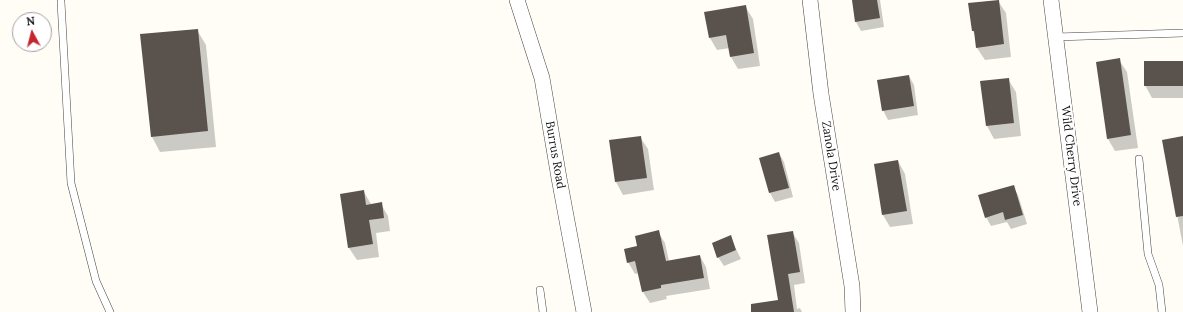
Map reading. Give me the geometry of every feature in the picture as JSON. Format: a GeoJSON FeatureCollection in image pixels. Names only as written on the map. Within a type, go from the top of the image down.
{"type":"FeatureCollection","features":[{"type":"Feature","properties":{"kind":"street","name":"Burrus Road"},"geometry":{"type":"LineString","coordinates":[[517,0],[542,78],[584,312]]}},
{"type":"Feature","properties":{"kind":"street","name":"Zanola Drive"},"geometry":{"type":"LineString","coordinates":[[810,0],[821,94],[852,286],[853,312]]}},
{"type":"Feature","properties":{"kind":"street","name":"Wild Cherry Drive"},"geometry":{"type":"LineString","coordinates":[[1051,0],[1090,312]]}},
{"type":"Feature","properties":{"kind":"lane"},"geometry":{"type":"LineString","coordinates":[[61,2],[71,183],[96,281],[110,312]]}},
{"type":"Feature","properties":{"kind":"lane"},"geometry":{"type":"LineString","coordinates":[[1056,38],[1183,33]]}},
{"type":"Feature","properties":{"kind":"lane"},"geometry":{"type":"LineString","coordinates":[[1139,159],[1148,254],[1159,285],[1162,312]]}},
{"type":"Feature","properties":{"kind":"lane"},"geometry":{"type":"LineString","coordinates":[[540,290],[543,312]]}},
{"type":"Feature","properties":{"kind":"building"},"geometry":{"type":"Polygon","coordinates":[[[852,0],[877,0],[880,18],[855,22],[852,0]]]}},
{"type":"Feature","properties":{"kind":"building"},"geometry":{"type":"Polygon","coordinates":[[[999,0],[1004,44],[976,48],[968,3],[999,0]]]}},
{"type":"Feature","properties":{"kind":"building"},"geometry":{"type":"Polygon","coordinates":[[[746,5],[754,53],[730,57],[726,35],[709,38],[704,12],[746,5]]]}},
{"type":"Feature","properties":{"kind":"building"},"geometry":{"type":"Polygon","coordinates":[[[198,29],[208,131],[151,137],[140,34],[198,29]]]}},
{"type":"Feature","properties":{"kind":"building"},"geometry":{"type":"Polygon","coordinates":[[[1120,58],[1131,135],[1107,139],[1096,62],[1120,58]]]}},
{"type":"Feature","properties":{"kind":"building"},"geometry":{"type":"Polygon","coordinates":[[[1144,61],[1183,61],[1183,86],[1144,86],[1144,61]]]}},
{"type":"Feature","properties":{"kind":"building"},"geometry":{"type":"Polygon","coordinates":[[[909,75],[914,106],[882,111],[877,80],[909,75]]]}},
{"type":"Feature","properties":{"kind":"building"},"geometry":{"type":"Polygon","coordinates":[[[1009,78],[1014,123],[986,126],[980,81],[1009,78]]]}},
{"type":"Feature","properties":{"kind":"building"},"geometry":{"type":"Polygon","coordinates":[[[641,136],[647,178],[615,182],[609,140],[641,136]]]}},
{"type":"Feature","properties":{"kind":"building"},"geometry":{"type":"Polygon","coordinates":[[[1183,136],[1183,216],[1176,217],[1162,140],[1183,136]]]}},
{"type":"Feature","properties":{"kind":"building"},"geometry":{"type":"Polygon","coordinates":[[[779,152],[789,188],[769,193],[759,158],[779,152]]]}},
{"type":"Feature","properties":{"kind":"building"},"geometry":{"type":"Polygon","coordinates":[[[898,160],[907,211],[882,215],[874,164],[898,160]]]}},
{"type":"Feature","properties":{"kind":"building"},"geometry":{"type":"Polygon","coordinates":[[[1014,185],[1023,215],[1005,220],[1003,212],[985,218],[978,195],[1014,185]]]}},
{"type":"Feature","properties":{"kind":"building"},"geometry":{"type":"Polygon","coordinates":[[[364,190],[366,205],[382,202],[384,218],[369,220],[373,244],[348,248],[340,194],[364,190]]]}},
{"type":"Feature","properties":{"kind":"building"},"geometry":{"type":"Polygon","coordinates":[[[659,230],[666,261],[700,255],[704,278],[661,285],[661,288],[642,292],[635,261],[627,263],[624,249],[637,246],[635,236],[659,230]]]}},
{"type":"Feature","properties":{"kind":"building"},"geometry":{"type":"Polygon","coordinates":[[[793,231],[800,272],[788,274],[794,312],[751,312],[751,304],[778,300],[767,235],[793,231]]]}},
{"type":"Feature","properties":{"kind":"building"},"geometry":{"type":"Polygon","coordinates":[[[731,235],[736,250],[717,258],[712,243],[731,235]]]}}]}
